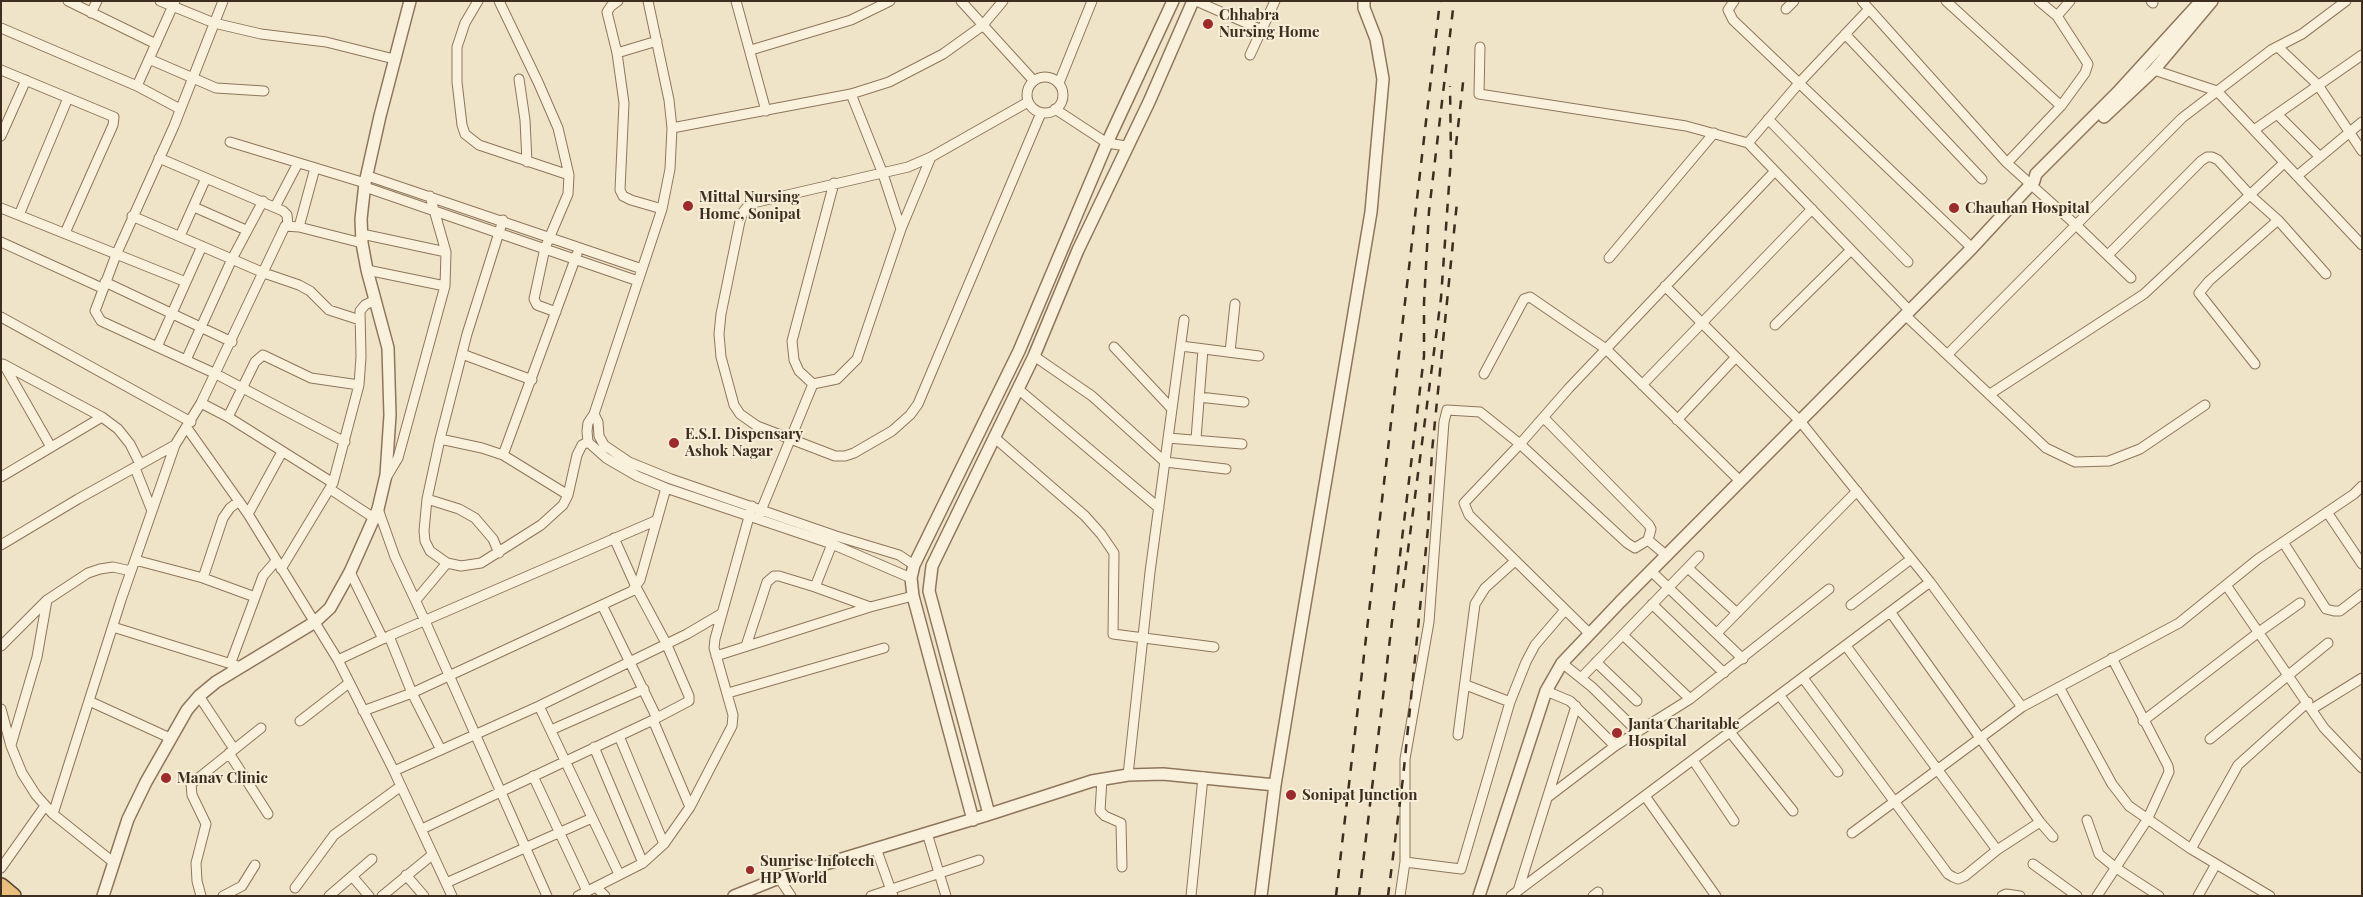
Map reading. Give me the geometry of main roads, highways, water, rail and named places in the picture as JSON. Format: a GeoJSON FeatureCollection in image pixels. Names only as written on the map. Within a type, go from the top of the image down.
{"type":"FeatureCollection","features":[{"type":"Feature","properties":{"kind":"highway"},"geometry":{"type":"LineString","coordinates":[[1,886],[13,896]]}},
{"type":"Feature","properties":{"kind":"railway"},"geometry":{"type":"LineString","coordinates":[[1336,896],[1440,1]]}},
{"type":"Feature","properties":{"kind":"railway"},"geometry":{"type":"LineString","coordinates":[[1359,896],[1424,356],[1424,303],[1429,211],[1454,1]]}},
{"type":"Feature","properties":{"kind":"railway"},"geometry":{"type":"LineString","coordinates":[[1456,145],[1464,74]]}},
{"type":"Feature","properties":{"kind":"railway"},"geometry":{"type":"LineString","coordinates":[[1403,588],[1441,298],[1451,157],[1450,86]]}},
{"type":"Feature","properties":{"kind":"railway"},"geometry":{"type":"LineString","coordinates":[[1388,896],[1403,778],[1428,528],[1432,451],[1457,202]]}},
{"type":"Feature","properties":{"kind":"place","name":"Chhabra Nursing Home"},"geometry":{"type":"Point","coordinates":[1208,24]}},
{"type":"Feature","properties":{"kind":"place","name":"Mittal Nursing Home, Sonipat"},"geometry":{"type":"Point","coordinates":[688,206]}},
{"type":"Feature","properties":{"kind":"place","name":"Chauhan Hospital"},"geometry":{"type":"Point","coordinates":[1954,208]}},
{"type":"Feature","properties":{"kind":"place","name":"E.S.I. Dispensary Ashok Nagar"},"geometry":{"type":"Point","coordinates":[674,443]}},
{"type":"Feature","properties":{"kind":"place","name":"Janta Charitable Hospital"},"geometry":{"type":"Point","coordinates":[1617,733]}},
{"type":"Feature","properties":{"kind":"place","name":"Manav Clinic"},"geometry":{"type":"Point","coordinates":[166,778]}},
{"type":"Feature","properties":{"kind":"place","name":"Sonipat Junction"},"geometry":{"type":"Point","coordinates":[1291,795]}},
{"type":"Feature","properties":{"kind":"place","name":"Sunrise Infotech HP World"},"geometry":{"type":"Point","coordinates":[750,870]}}]}
